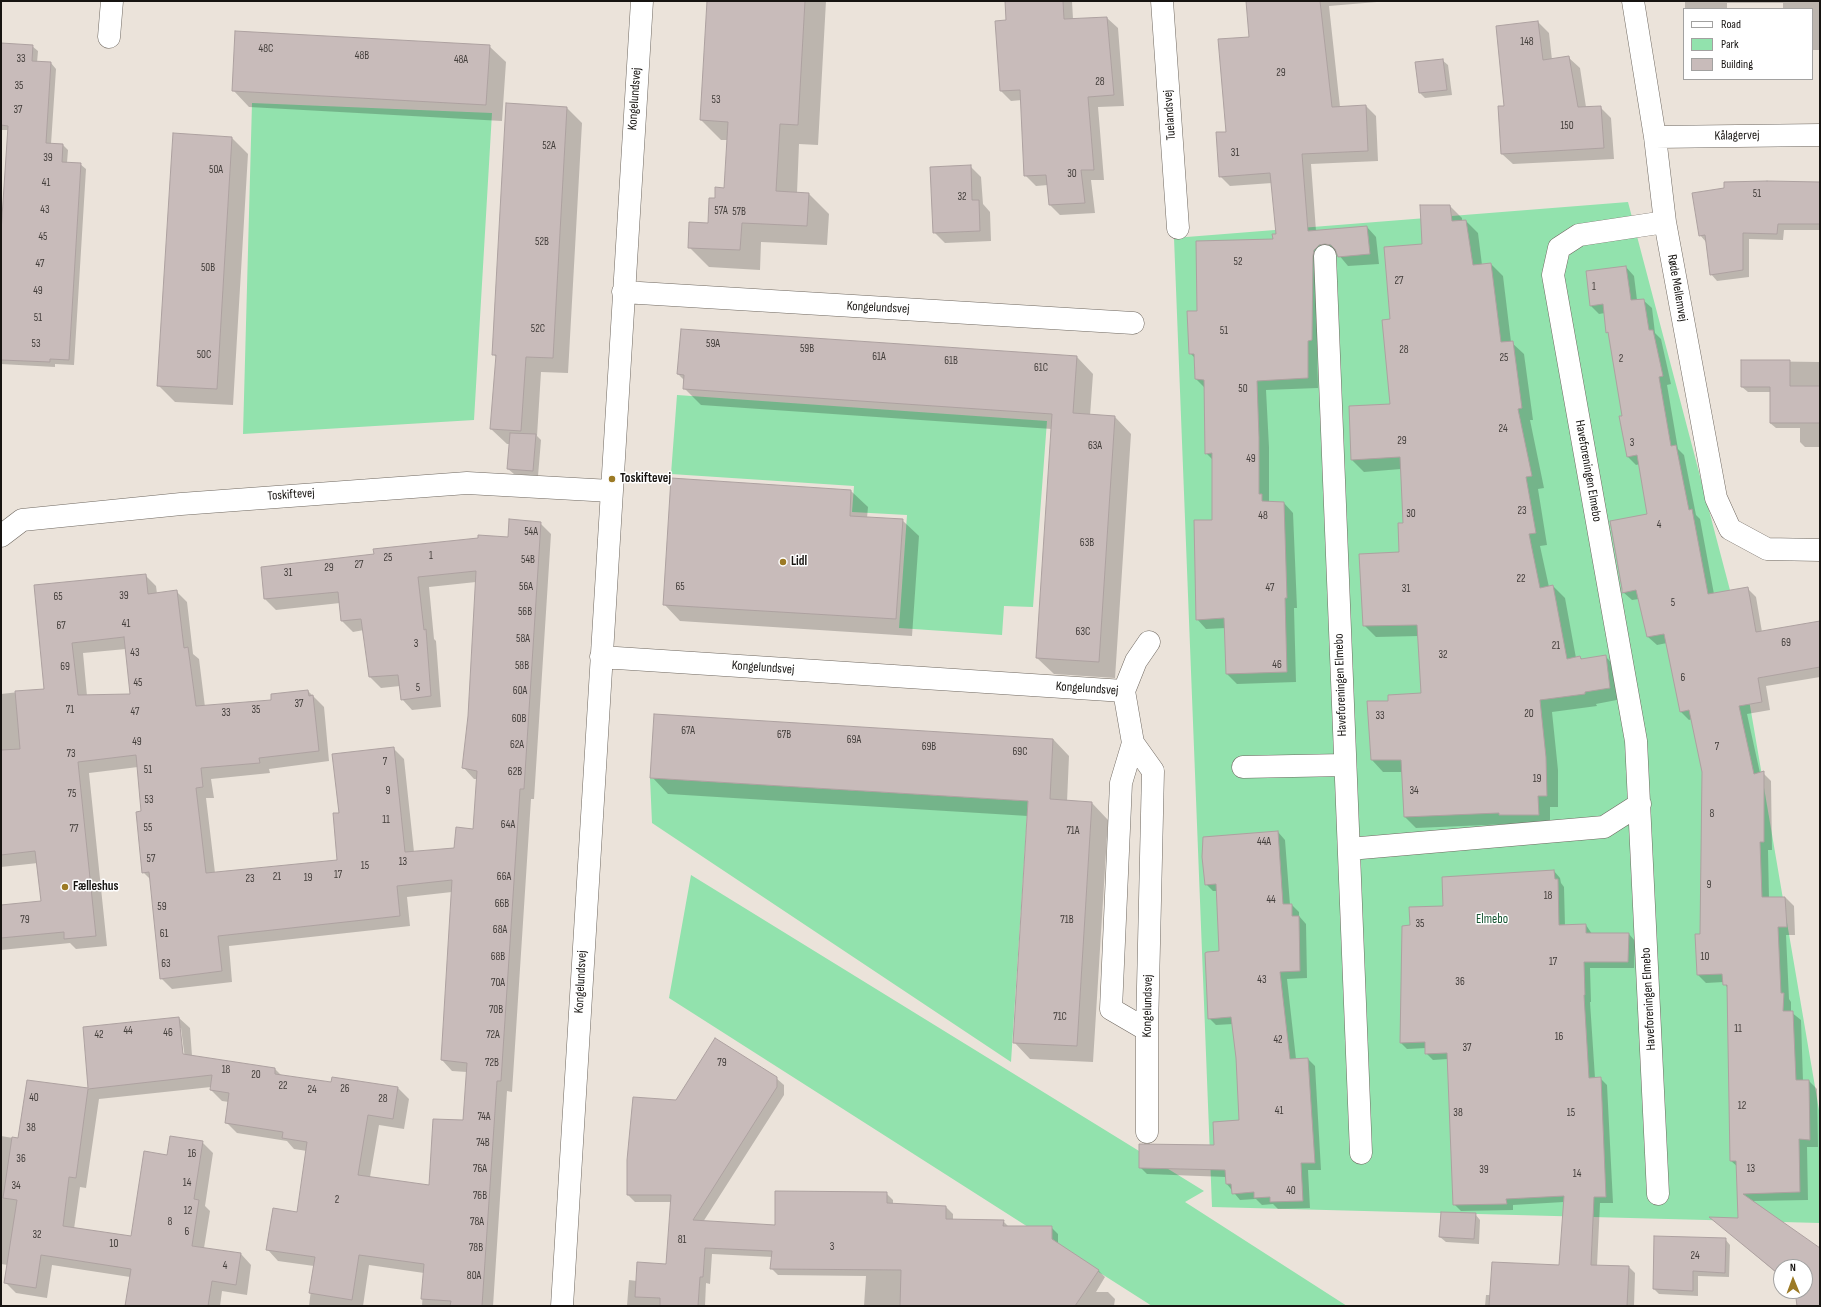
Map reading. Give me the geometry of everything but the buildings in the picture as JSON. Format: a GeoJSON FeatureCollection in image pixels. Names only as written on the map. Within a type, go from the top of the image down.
{"type":"FeatureCollection","features":[{"type":"Feature","properties":{"kind":"street"},"geometry":{"type":"LineString","coordinates":[[109,37],[112,1]]}},
{"type":"Feature","properties":{"kind":"street","name":"Kongelundsvej"},"geometry":{"type":"LineString","coordinates":[[562,1306],[642,1]]}},
{"type":"Feature","properties":{"kind":"street","name":"Tuelandsvej"},"geometry":{"type":"LineString","coordinates":[[1162,1],[1178,228]]}},
{"type":"Feature","properties":{"kind":"street","name":"Røde Mellemvej"},"geometry":{"type":"LineString","coordinates":[[1633,1],[1655,137],[1665,222],[1716,498],[1730,529],[1767,549],[1820,550]]}},
{"type":"Feature","properties":{"kind":"street","name":"Kålagervej"},"geometry":{"type":"LineString","coordinates":[[1655,137],[1820,135]]}},
{"type":"Feature","properties":{"kind":"street","name":"Haveforeningen Elmebo"},"geometry":{"type":"LineString","coordinates":[[1658,1194],[1636,740],[1553,275],[1559,248],[1579,234],[1665,222]]}},
{"type":"Feature","properties":{"kind":"street","name":"Haveforeningen Elmebo"},"geometry":{"type":"LineString","coordinates":[[1325,256],[1344,765],[1349,849],[1361,1153]]}},
{"type":"Feature","properties":{"kind":"street","name":"Kongelundsvej"},"geometry":{"type":"LineString","coordinates":[[623,292],[1134,323]]}},
{"type":"Feature","properties":{"kind":"street","name":"Toskiftevej"},"geometry":{"type":"LineString","coordinates":[[1,536],[22,520],[220,501],[467,482],[611,490]]}},
{"type":"Feature","properties":{"kind":"street"},"geometry":{"type":"LineString","coordinates":[[1124,691],[1136,661],[1149,642]]}},
{"type":"Feature","properties":{"kind":"street","name":"Kongelundsvej"},"geometry":{"type":"LineString","coordinates":[[601,657],[1124,691],[1133,743],[1154,770],[1147,1030],[1147,1132]]}},
{"type":"Feature","properties":{"kind":"street"},"geometry":{"type":"LineString","coordinates":[[1133,743],[1121,783],[1111,1009],[1147,1030]]}},
{"type":"Feature","properties":{"kind":"street"},"geometry":{"type":"LineString","coordinates":[[1243,767],[1344,765]]}},
{"type":"Feature","properties":{"kind":"street"},"geometry":{"type":"LineString","coordinates":[[1349,849],[1604,827],[1640,804]]}},
{"type":"Feature","properties":{"kind":"green space"},"geometry":{"type":"Polygon","coordinates":[[[252,103],[492,113],[474,420],[243,434],[252,103]]]}},
{"type":"Feature","properties":{"kind":"green space","name":"Elmebo"},"geometry":{"type":"Polygon","coordinates":[[[1628,202],[1731,594],[1820,1116],[1820,1223],[1212,1207],[1174,238],[1628,202]]]}},
{"type":"Feature","properties":{"kind":"green space"},"geometry":{"type":"Polygon","coordinates":[[[677,395],[1047,421],[1033,607],[1004,606],[1002,635],[899,628],[907,515],[852,512],[854,486],[671,474],[677,395]]]}},
{"type":"Feature","properties":{"kind":"green space"},"geometry":{"type":"Polygon","coordinates":[[[650,778],[1028,801],[1011,1062],[652,823],[650,778]]]}},
{"type":"Feature","properties":{"kind":"green space"},"geometry":{"type":"Polygon","coordinates":[[[691,875],[1204,1191],[1185,1202],[1347,1306],[1152,1306],[669,998],[691,875]]]}},
{"type":"Feature","properties":{"kind":"place","name":"Toskiftevej"},"geometry":{"type":"Point","coordinates":[612,479]}},
{"type":"Feature","properties":{"kind":"place","name":"Lidl"},"geometry":{"type":"Point","coordinates":[783,562]}},
{"type":"Feature","properties":{"kind":"place","name":"Fælleshus"},"geometry":{"type":"Point","coordinates":[65,887]}}]}
